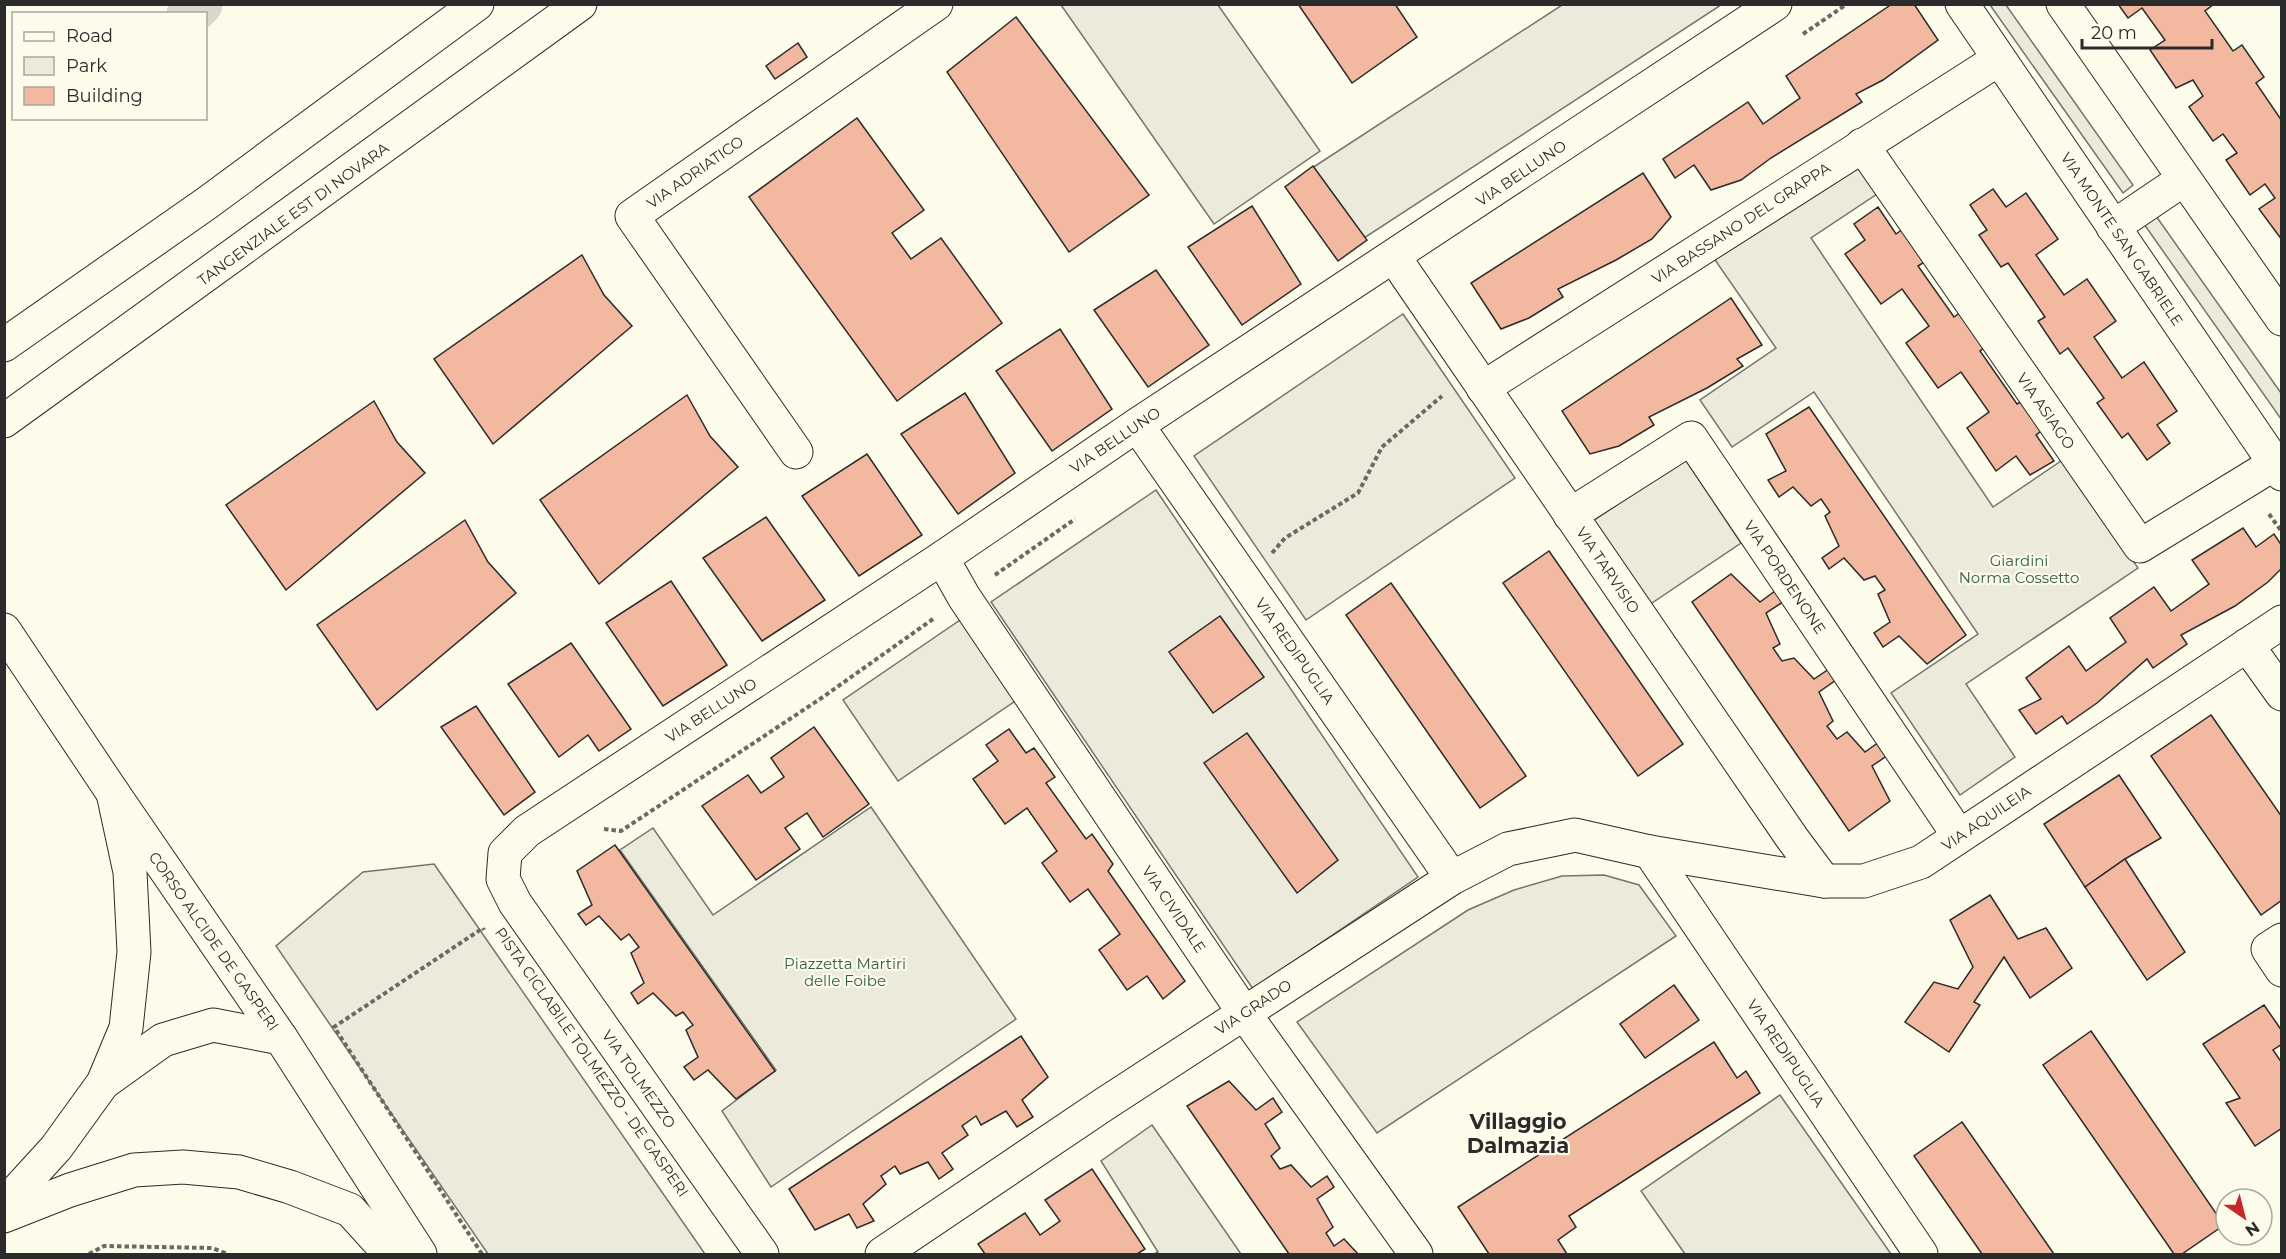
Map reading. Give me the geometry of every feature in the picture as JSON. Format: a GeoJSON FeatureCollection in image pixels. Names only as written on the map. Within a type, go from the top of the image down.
{"type":"FeatureCollection","features":[{"type":"Feature","properties":{"kind":"main road"},"geometry":{"type":"LineString","coordinates":[[4,345],[207,203],[477,4]]}},
{"type":"Feature","properties":{"kind":"main road","name":"TANGENZIALE EST DI NOVARA"},"geometry":{"type":"LineString","coordinates":[[4,421],[580,4]]}},
{"type":"Feature","properties":{"kind":"main road","name":"VIA ADRIATICO"},"geometry":{"type":"LineString","coordinates":[[796,453],[632,216],[936,4]]}},
{"type":"Feature","properties":{"kind":"main road","name":"VIA BELLUNO"},"geometry":{"type":"LineString","coordinates":[[515,903],[503,879],[505,852],[527,831],[1775,4]]}},
{"type":"Feature","properties":{"kind":"main road","name":"VIA MONTE SAN GABRIELE"},"geometry":{"type":"LineString","coordinates":[[1962,4],[2278,469]]}},
{"type":"Feature","properties":{"kind":"main road"},"geometry":{"type":"LineString","coordinates":[[2063,4],[2282,319]]}},
{"type":"Feature","properties":{"kind":"main road","name":"VIA BASSANO DEL GRAPPA"},"geometry":{"type":"LineString","coordinates":[[1483,388],[1999,59]]}},
{"type":"Feature","properties":{"kind":"main road","name":"VIA ASIAGO"},"geometry":{"type":"LineString","coordinates":[[1862,145],[2140,546],[2278,469]]}},
{"type":"Feature","properties":{"kind":"main road"},"geometry":{"type":"LineString","coordinates":[[2113,227],[2184,178]]}},
{"type":"Feature","properties":{"kind":"main road","name":"VIA TARVISIO"},"geometry":{"type":"LineString","coordinates":[[1394,257],[1785,828],[1824,881]]}},
{"type":"Feature","properties":{"kind":"main road","name":"VIA REDIPUGLIA"},"geometry":{"type":"LineString","coordinates":[[1137,425],[1452,878]]}},
{"type":"Feature","properties":{"kind":"main road","name":"VIA PORDENONE"},"geometry":{"type":"LineString","coordinates":[[1570,515],[1691,438],[1959,836]]}},
{"type":"Feature","properties":{"kind":"main road","name":"VIA CIVIDALE"},"geometry":{"type":"LineString","coordinates":[[942,558],[964,597],[1244,1013],[1416,1254]]}},
{"type":"Feature","properties":{"kind":"main road","name":"VIA AQUILEIA"},"geometry":{"type":"LineString","coordinates":[[1650,852],[1824,881],[1864,881],[1921,862],[2282,622]]}},
{"type":"Feature","properties":{"kind":"main road","name":"CORSO ALCIDE DE GASPERI"},"geometry":{"type":"LineString","coordinates":[[4,630],[113,794],[281,1038],[420,1254]]}},
{"type":"Feature","properties":{"kind":"main road"},"geometry":{"type":"LineString","coordinates":[[2247,645],[2282,694]]}},
{"type":"Feature","properties":{"kind":"main road"},"geometry":{"type":"LineString","coordinates":[[4,1205],[56,1148],[103,1083],[126,1028],[134,952],[130,872],[113,794]]}},
{"type":"Feature","properties":{"kind":"main road","name":"VIA GRADO"},"geometry":{"type":"LineString","coordinates":[[882,1254],[1244,1013],[1452,878],[1508,849],[1575,835],[1650,852]]}},
{"type":"Feature","properties":{"kind":"main road","name":"VIA REDIPUGLIA"},"geometry":{"type":"LineString","coordinates":[[1650,852],[1921,1254]]}},
{"type":"Feature","properties":{"kind":"main road","name":"VIA TOLMEZZO"},"geometry":{"type":"LineString","coordinates":[[515,903],[762,1254]]}},
{"type":"Feature","properties":{"kind":"main road"},"geometry":{"type":"LineString","coordinates":[[2282,940],[2268,949],[2282,970]]}},
{"type":"Feature","properties":{"kind":"main road"},"geometry":{"type":"LineString","coordinates":[[103,1083],[163,1040],[213,1025],[281,1038]]}},
{"type":"Feature","properties":{"kind":"main road"},"geometry":{"type":"LineString","coordinates":[[4,1216],[70,1190],[134,1170],[183,1167],[238,1172],[290,1187],[350,1210],[390,1254]]}},
{"type":"Feature","properties":{"kind":"path"},"geometry":{"type":"LineString","coordinates":[[1247,583],[1285,538],[1358,493],[1382,447],[1448,391]]}},
{"type":"Feature","properties":{"kind":"path","name":"PISTA CICLABILE TOLMEZZO - DE GASPERI"},"geometry":{"type":"LineString","coordinates":[[482,1254],[334,1027],[483,928],[488,935]]}},
{"type":"Feature","properties":{"kind":"path"},"geometry":{"type":"LineString","coordinates":[[89,1254],[104,1246],[212,1248],[228,1254]]}},
{"type":"Feature","properties":{"kind":"green space"},"geometry":{"type":"Polygon","coordinates":[[[1562,5],[1721,5],[1361,240],[1309,170],[1562,5]]]}},
{"type":"Feature","properties":{"kind":"green space","name":"Giardini Norma Cossetto"},"geometry":{"type":"Polygon","coordinates":[[[1858,159],[1880,192],[1811,238],[1993,507],[2064,459],[2138,568],[1966,684],[2015,757],[1960,795],[1891,693],[1978,634],[1814,392],[1732,447],[1700,400],[1776,348],[1713,257],[1858,159]]]}},
{"type":"Feature","properties":{"kind":"green space"},"geometry":{"type":"Polygon","coordinates":[[[1403,314],[1515,478],[1306,620],[1194,456],[1403,314]]]}},
{"type":"Feature","properties":{"kind":"green space"},"geometry":{"type":"Polygon","coordinates":[[[1685,459],[1741,543],[1649,605],[1593,521],[1685,459]]]}},
{"type":"Feature","properties":{"kind":"green space"},"geometry":{"type":"Polygon","coordinates":[[[1156,490],[1418,877],[1253,989],[991,602],[1156,490]]]}},
{"type":"Feature","properties":{"kind":"green space"},"geometry":{"type":"Polygon","coordinates":[[[966,616],[1021,697],[898,781],[843,700],[966,616]]]}},
{"type":"Feature","properties":{"kind":"green space","name":"Piazzetta Martiri delle Foibe"},"geometry":{"type":"Polygon","coordinates":[[[871,807],[1016,1019],[771,1187],[722,1111],[776,1070],[620,850],[653,828],[713,915],[871,807]]]}},
{"type":"Feature","properties":{"kind":"green space"},"geometry":{"type":"Polygon","coordinates":[[[434,864],[705,1254],[488,1254],[276,946],[363,872],[434,864]]]}},
{"type":"Feature","properties":{"kind":"green space"},"geometry":{"type":"Polygon","coordinates":[[[1604,875],[1639,885],[1676,936],[1377,1133],[1297,1022],[1468,910],[1514,890],[1562,876],[1604,875]]]}},
{"type":"Feature","properties":{"kind":"green space"},"geometry":{"type":"Polygon","coordinates":[[[1780,1095],[1891,1254],[1685,1254],[1641,1191],[1780,1095]]]}},
{"type":"Feature","properties":{"kind":"green space"},"geometry":{"type":"Polygon","coordinates":[[[1152,1125],[1241,1254],[1154,1254],[1158,1252],[1101,1161],[1152,1125]]]}},
{"type":"Feature","properties":{"kind":"shaded area"},"geometry":{"type":"Polygon","coordinates":[[[1061,5],[1218,5],[1320,151],[1214,224],[1061,5]]]}},
{"type":"Feature","properties":{"kind":"shaded area"},"geometry":{"type":"Polygon","coordinates":[[[1990,5],[2006,5],[2133,185],[2123,193],[1990,5]]]}},
{"type":"Feature","properties":{"kind":"shaded area"},"geometry":{"type":"Polygon","coordinates":[[[2156,216],[2281,393],[2281,419],[2144,224],[2156,216]]]}},
{"type":"Feature","properties":{"kind":"building"},"geometry":{"type":"Polygon","coordinates":[[[1298,4],[1395,4],[1417,37],[1352,83],[1298,4]]]}},
{"type":"Feature","properties":{"kind":"building"},"geometry":{"type":"Polygon","coordinates":[[[1892,4],[1914,4],[1938,40],[1883,80],[1856,94],[1862,102],[1771,158],[1741,180],[1711,190],[1694,165],[1675,178],[1663,159],[1748,102],[1763,124],[1800,98],[1786,76],[1892,4]]]}},
{"type":"Feature","properties":{"kind":"building"},"geometry":{"type":"Polygon","coordinates":[[[2118,4],[2214,4],[2205,11],[2233,51],[2242,45],[2264,77],[2256,83],[2282,121],[2282,240],[2259,209],[2275,198],[2265,184],[2250,195],[2226,160],[2237,153],[2223,134],[2213,141],[2189,107],[2203,96],[2193,80],[2176,88],[2150,50],[2165,40],[2142,8],[2128,18],[2118,4]]]}},
{"type":"Feature","properties":{"kind":"building"},"geometry":{"type":"Polygon","coordinates":[[[1016,17],[1149,195],[1069,252],[947,72],[1016,17]]]}},
{"type":"Feature","properties":{"kind":"building"},"geometry":{"type":"Polygon","coordinates":[[[798,43],[807,57],[775,79],[766,66],[798,43]]]}},
{"type":"Feature","properties":{"kind":"building"},"geometry":{"type":"Polygon","coordinates":[[[857,118],[924,210],[892,233],[911,259],[941,238],[1002,323],[897,401],[749,197],[857,118]]]}},
{"type":"Feature","properties":{"kind":"building"},"geometry":{"type":"Polygon","coordinates":[[[1313,166],[1367,240],[1338,261],[1285,187],[1313,166]]]}},
{"type":"Feature","properties":{"kind":"building"},"geometry":{"type":"Polygon","coordinates":[[[1643,173],[1671,217],[1652,239],[1558,289],[1563,297],[1529,318],[1501,329],[1471,283],[1643,173]]]}},
{"type":"Feature","properties":{"kind":"building"},"geometry":{"type":"Polygon","coordinates":[[[1993,189],[2006,207],[2026,193],[2058,239],[2036,255],[2064,295],[2087,279],[2116,321],[2094,337],[2122,378],[2144,362],[2177,411],[2157,425],[2170,443],[2147,460],[2128,433],[2122,438],[2097,403],[2104,398],[2068,348],[2060,354],[2038,321],[2045,317],[2008,263],[2001,267],[1979,235],[1987,230],[1970,205],[1993,189]]]}},
{"type":"Feature","properties":{"kind":"building"},"geometry":{"type":"Polygon","coordinates":[[[1252,206],[1301,284],[1242,325],[1188,247],[1252,206]]]}},
{"type":"Feature","properties":{"kind":"building"},"geometry":{"type":"Polygon","coordinates":[[[1878,207],[1896,234],[1903,229],[1926,261],[1918,266],[1954,317],[1962,311],[1987,346],[1980,351],[2017,404],[2024,400],[2044,429],[2036,435],[2054,461],[2030,475],[2016,456],[1996,471],[1967,428],[1989,412],[1961,372],[1938,388],[1906,343],[1929,326],[1902,289],[1881,304],[1845,254],[1865,240],[1854,224],[1878,207]]]}},
{"type":"Feature","properties":{"kind":"building"},"geometry":{"type":"Polygon","coordinates":[[[582,255],[604,295],[632,326],[493,444],[434,359],[582,255]]]}},
{"type":"Feature","properties":{"kind":"building"},"geometry":{"type":"Polygon","coordinates":[[[1156,270],[1209,345],[1148,387],[1094,310],[1156,270]]]}},
{"type":"Feature","properties":{"kind":"building"},"geometry":{"type":"Polygon","coordinates":[[[1731,298],[1762,345],[1737,359],[1743,366],[1707,388],[1649,417],[1654,425],[1619,446],[1590,454],[1562,411],[1731,298]]]}},
{"type":"Feature","properties":{"kind":"building"},"geometry":{"type":"Polygon","coordinates":[[[1060,329],[1112,409],[1052,451],[996,371],[1060,329]]]}},
{"type":"Feature","properties":{"kind":"building"},"geometry":{"type":"Polygon","coordinates":[[[965,393],[1015,473],[958,514],[901,434],[965,393]]]}},
{"type":"Feature","properties":{"kind":"building"},"geometry":{"type":"Polygon","coordinates":[[[687,395],[710,436],[738,467],[599,584],[540,500],[687,395]]]}},
{"type":"Feature","properties":{"kind":"building"},"geometry":{"type":"Polygon","coordinates":[[[374,401],[397,442],[425,473],[286,590],[226,505],[374,401]]]}},
{"type":"Feature","properties":{"kind":"building"},"geometry":{"type":"Polygon","coordinates":[[[1809,407],[1966,635],[1927,664],[1899,636],[1883,647],[1874,633],[1890,622],[1878,594],[1885,590],[1875,576],[1864,580],[1844,558],[1829,569],[1822,558],[1839,546],[1825,516],[1830,512],[1821,499],[1811,506],[1793,487],[1779,497],[1768,480],[1786,471],[1766,434],[1809,407]]]}},
{"type":"Feature","properties":{"kind":"building"},"geometry":{"type":"Polygon","coordinates":[[[867,454],[922,535],[859,576],[802,496],[867,454]]]}},
{"type":"Feature","properties":{"kind":"building"},"geometry":{"type":"Polygon","coordinates":[[[766,517],[825,600],[762,641],[703,558],[766,517]]]}},
{"type":"Feature","properties":{"kind":"building"},"geometry":{"type":"Polygon","coordinates":[[[465,520],[488,562],[516,593],[377,710],[317,625],[465,520]]]}},
{"type":"Feature","properties":{"kind":"building"},"geometry":{"type":"Polygon","coordinates":[[[2243,528],[2256,547],[2274,534],[2282,546],[2282,568],[2268,582],[2235,606],[2181,635],[2187,644],[2153,668],[2147,659],[2097,703],[2067,724],[2062,716],[2036,734],[2019,710],[2041,699],[2026,678],[2069,646],[2086,671],[2126,642],[2110,618],[2154,587],[2171,611],[2209,584],[2192,560],[2243,528]]]}},
{"type":"Feature","properties":{"kind":"building"},"geometry":{"type":"Polygon","coordinates":[[[1549,551],[1683,744],[1638,776],[1503,583],[1549,551]]]}},
{"type":"Feature","properties":{"kind":"building"},"geometry":{"type":"Polygon","coordinates":[[[1731,574],[1760,602],[1775,591],[1783,602],[1766,613],[1780,644],[1773,648],[1782,661],[1794,658],[1814,679],[1829,669],[1836,680],[1819,692],[1833,721],[1827,726],[1837,739],[1847,732],[1865,752],[1879,742],[1888,755],[1872,766],[1890,801],[1849,831],[1692,602],[1731,574]]]}},
{"type":"Feature","properties":{"kind":"building"},"geometry":{"type":"Polygon","coordinates":[[[671,581],[727,665],[663,706],[606,623],[671,581]]]}},
{"type":"Feature","properties":{"kind":"building"},"geometry":{"type":"Polygon","coordinates":[[[1391,583],[1526,776],[1480,808],[1346,615],[1391,583]]]}},
{"type":"Feature","properties":{"kind":"building"},"geometry":{"type":"Polygon","coordinates":[[[1220,616],[1264,677],[1213,713],[1169,652],[1220,616]]]}},
{"type":"Feature","properties":{"kind":"building"},"geometry":{"type":"Polygon","coordinates":[[[571,643],[631,729],[599,751],[588,735],[559,757],[508,684],[571,643]]]}},
{"type":"Feature","properties":{"kind":"building"},"geometry":{"type":"Polygon","coordinates":[[[476,706],[535,792],[504,815],[441,727],[476,706]]]}},
{"type":"Feature","properties":{"kind":"building"},"geometry":{"type":"Polygon","coordinates":[[[2211,715],[2282,817],[2282,900],[2261,915],[2151,756],[2211,715]]]}},
{"type":"Feature","properties":{"kind":"building"},"geometry":{"type":"Polygon","coordinates":[[[814,727],[869,804],[823,837],[807,813],[785,828],[800,849],[756,880],[702,806],[748,775],[761,793],[784,777],[771,758],[814,727]]]}},
{"type":"Feature","properties":{"kind":"building"},"geometry":{"type":"Polygon","coordinates":[[[1009,729],[1026,753],[1034,748],[1055,777],[1046,783],[1086,839],[1092,834],[1113,864],[1108,871],[1185,981],[1163,999],[1147,976],[1127,990],[1099,950],[1120,934],[1088,889],[1070,902],[1042,863],[1057,851],[1027,808],[1005,824],[973,779],[998,761],[986,745],[1009,729]]]}},
{"type":"Feature","properties":{"kind":"building"},"geometry":{"type":"Polygon","coordinates":[[[1247,733],[1338,860],[1297,893],[1204,763],[1247,733]]]}},
{"type":"Feature","properties":{"kind":"building"},"geometry":{"type":"Polygon","coordinates":[[[2119,775],[2161,838],[2125,859],[2085,887],[2044,824],[2119,775]]]}},
{"type":"Feature","properties":{"kind":"building"},"geometry":{"type":"Polygon","coordinates":[[[615,845],[775,1071],[736,1099],[708,1070],[694,1080],[684,1067],[698,1057],[686,1030],[693,1025],[683,1012],[676,1016],[653,993],[638,1004],[631,993],[644,983],[631,953],[639,947],[629,934],[621,940],[599,916],[586,925],[578,914],[592,905],[577,871],[615,845]]]}},
{"type":"Feature","properties":{"kind":"building"},"geometry":{"type":"Polygon","coordinates":[[[2125,859],[2185,952],[2147,980],[2085,887],[2125,859]]]}},
{"type":"Feature","properties":{"kind":"building"},"geometry":{"type":"Polygon","coordinates":[[[1990,895],[2018,939],[2046,928],[2072,968],[2030,998],[2004,957],[1974,1002],[1980,1005],[1949,1052],[1905,1022],[1934,982],[1958,989],[1973,967],[1950,920],[1990,895]]]}},
{"type":"Feature","properties":{"kind":"building"},"geometry":{"type":"Polygon","coordinates":[[[1674,985],[1699,1020],[1645,1058],[1620,1024],[1674,985]]]}},
{"type":"Feature","properties":{"kind":"building"},"geometry":{"type":"Polygon","coordinates":[[[2264,1005],[2282,1031],[2282,1044],[2273,1050],[2282,1063],[2282,1128],[2255,1146],[2226,1103],[2240,1098],[2203,1044],[2264,1005]]]}},
{"type":"Feature","properties":{"kind":"building"},"geometry":{"type":"Polygon","coordinates":[[[2091,1031],[2214,1210],[2214,1232],[2182,1254],[2174,1254],[2043,1065],[2091,1031]]]}},
{"type":"Feature","properties":{"kind":"building"},"geometry":{"type":"Polygon","coordinates":[[[1021,1036],[1048,1077],[1022,1100],[1033,1117],[1017,1127],[1006,1111],[981,1125],[976,1116],[962,1126],[968,1135],[942,1153],[953,1169],[939,1179],[928,1162],[900,1174],[895,1166],[881,1176],[886,1184],[863,1204],[874,1221],[857,1228],[849,1214],[815,1230],[789,1189],[1021,1036]]]}},
{"type":"Feature","properties":{"kind":"building"},"geometry":{"type":"Polygon","coordinates":[[[1714,1042],[1737,1078],[1746,1071],[1760,1093],[1569,1216],[1576,1227],[1558,1240],[1567,1254],[1489,1254],[1458,1207],[1714,1042]]]}},
{"type":"Feature","properties":{"kind":"building"},"geometry":{"type":"Polygon","coordinates":[[[1229,1081],[1256,1110],[1273,1098],[1282,1112],[1265,1124],[1280,1148],[1271,1156],[1280,1169],[1291,1165],[1311,1187],[1327,1176],[1334,1187],[1317,1199],[1333,1227],[1326,1233],[1334,1246],[1344,1239],[1358,1254],[1289,1254],[1187,1106],[1229,1081]]]}},
{"type":"Feature","properties":{"kind":"building"},"geometry":{"type":"Polygon","coordinates":[[[1962,1122],[2054,1254],[1982,1254],[1914,1156],[1962,1122]]]}},
{"type":"Feature","properties":{"kind":"building"},"geometry":{"type":"Polygon","coordinates":[[[1092,1169],[1145,1249],[1137,1254],[985,1254],[978,1244],[1025,1213],[1040,1235],[1060,1221],[1045,1200],[1092,1169]]]}},
{"type":"Feature","properties":{"kind":"waterway"},"geometry":{"type":"LineString","coordinates":[[191,12],[200,4]]}},
{"type":"Feature","properties":{"kind":"district","name":"Villaggio Dalmazia"},"geometry":{"type":"Point","coordinates":[1518,1133]}}]}
